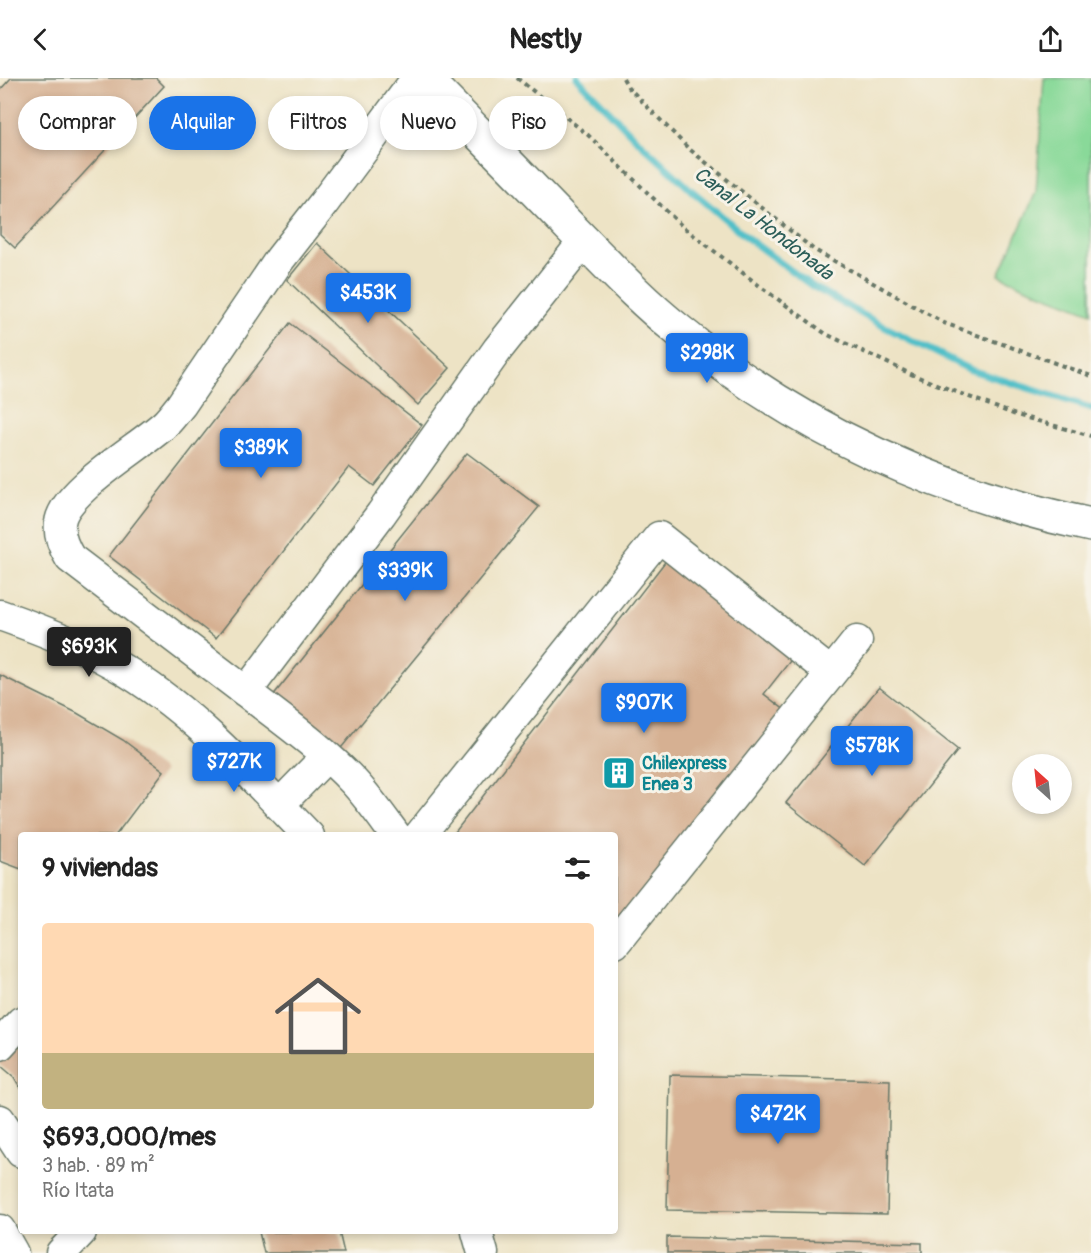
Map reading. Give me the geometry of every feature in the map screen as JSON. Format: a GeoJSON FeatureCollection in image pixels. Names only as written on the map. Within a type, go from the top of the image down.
{"type":"FeatureCollection","features":[{"type":"Feature","properties":{"kind":"main road"},"geometry":{"type":"LineString","coordinates":[[424,78],[628,286],[677,329],[735,374],[813,422],[893,463],[933,480],[1016,508],[1091,525]]}},
{"type":"Feature","properties":{"kind":"street"},"geometry":{"type":"LineString","coordinates":[[393,832],[372,802],[327,756],[70,558],[60,534],[60,522],[70,502],[84,488],[166,423],[181,405],[280,259],[417,78]]}},
{"type":"Feature","properties":{"kind":"street"},"geometry":{"type":"LineString","coordinates":[[246,692],[381,514],[498,349],[584,241]]}},
{"type":"Feature","properties":{"kind":"street"},"geometry":{"type":"LineString","coordinates":[[422,832],[659,537],[831,673]]}},
{"type":"Feature","properties":{"kind":"street"},"geometry":{"type":"LineString","coordinates":[[0,615],[84,648],[129,673],[164,697],[229,754],[305,832]]}},
{"type":"Feature","properties":{"kind":"street"},"geometry":{"type":"LineString","coordinates":[[618,939],[857,640]]}},
{"type":"Feature","properties":{"kind":"street"},"geometry":{"type":"LineString","coordinates":[[279,805],[327,756]]}},
{"type":"Feature","properties":{"kind":"street"},"geometry":{"type":"LineString","coordinates":[[0,1045],[18,1025]]}},
{"type":"Feature","properties":{"kind":"street"},"geometry":{"type":"LineString","coordinates":[[0,1120],[18,1147]]}},
{"type":"Feature","properties":{"kind":"street"},"geometry":{"type":"LineString","coordinates":[[0,1230],[13,1253]]}},
{"type":"Feature","properties":{"kind":"street"},"geometry":{"type":"LineString","coordinates":[[478,1234],[483,1253]]}},
{"type":"Feature","properties":{"kind":"path"},"geometry":{"type":"LineString","coordinates":[[517,78],[588,135],[683,227],[826,334],[913,375],[1013,414],[1091,436]]}},
{"type":"Feature","properties":{"kind":"path"},"geometry":{"type":"LineString","coordinates":[[623,78],[628,87],[688,148],[813,249],[944,323],[1091,376]]}},
{"type":"Feature","properties":{"kind":"green space"},"geometry":{"type":"Polygon","coordinates":[[[1044,78],[1091,78],[1091,313],[999,275],[1036,192],[1044,78]]]}},
{"type":"Feature","properties":{"kind":"building"},"geometry":{"type":"Polygon","coordinates":[[[11,78],[156,78],[164,86],[155,96],[149,96],[149,102],[137,115],[137,96],[18,96],[18,150],[105,150],[15,248],[0,234],[0,90],[11,78]]]}},
{"type":"Feature","properties":{"kind":"building"},"geometry":{"type":"Polygon","coordinates":[[[317,243],[450,368],[418,405],[287,280],[317,243]]]}},
{"type":"Feature","properties":{"kind":"building"},"geometry":{"type":"Polygon","coordinates":[[[290,323],[422,425],[374,486],[349,467],[216,638],[109,556],[290,323]]]}},
{"type":"Feature","properties":{"kind":"building"},"geometry":{"type":"Polygon","coordinates":[[[467,453],[539,507],[337,753],[272,697],[467,453]]]}},
{"type":"Feature","properties":{"kind":"building","name":"Chilexpress Enea 3"},"geometry":{"type":"Polygon","coordinates":[[[668,558],[794,656],[764,694],[786,711],[618,927],[618,832],[455,832],[668,558]]]}},
{"type":"Feature","properties":{"kind":"building"},"geometry":{"type":"Polygon","coordinates":[[[0,675],[77,713],[123,740],[164,771],[118,832],[18,832],[18,868],[0,861],[0,675]]]}},
{"type":"Feature","properties":{"kind":"building"},"geometry":{"type":"Polygon","coordinates":[[[879,687],[958,750],[865,866],[786,803],[879,687]]]}},
{"type":"Feature","properties":{"kind":"building"},"geometry":{"type":"Polygon","coordinates":[[[18,1035],[18,1084],[14,1077],[0,1065],[0,1054],[18,1035]]]}},
{"type":"Feature","properties":{"kind":"building"},"geometry":{"type":"Polygon","coordinates":[[[670,1075],[890,1080],[887,1214],[667,1210],[670,1075]]]}},
{"type":"Feature","properties":{"kind":"building"},"geometry":{"type":"Polygon","coordinates":[[[259,1234],[339,1234],[344,1253],[264,1253],[259,1234]]]}},
{"type":"Feature","properties":{"kind":"building"},"geometry":{"type":"Polygon","coordinates":[[[667,1237],[922,1243],[922,1253],[667,1253],[667,1237]]]}},
{"type":"Feature","properties":{"kind":"waterway","name":"Canal La Hondonada"},"geometry":{"type":"LineString","coordinates":[[577,78],[635,138],[691,190],[750,240],[812,286],[883,326],[971,370],[1091,408]]}},
{"type":"Feature","properties":{"kind":"place","name":"Chilexpress Enea 3"},"geometry":{"type":"Point","coordinates":[619,773]}}]}
